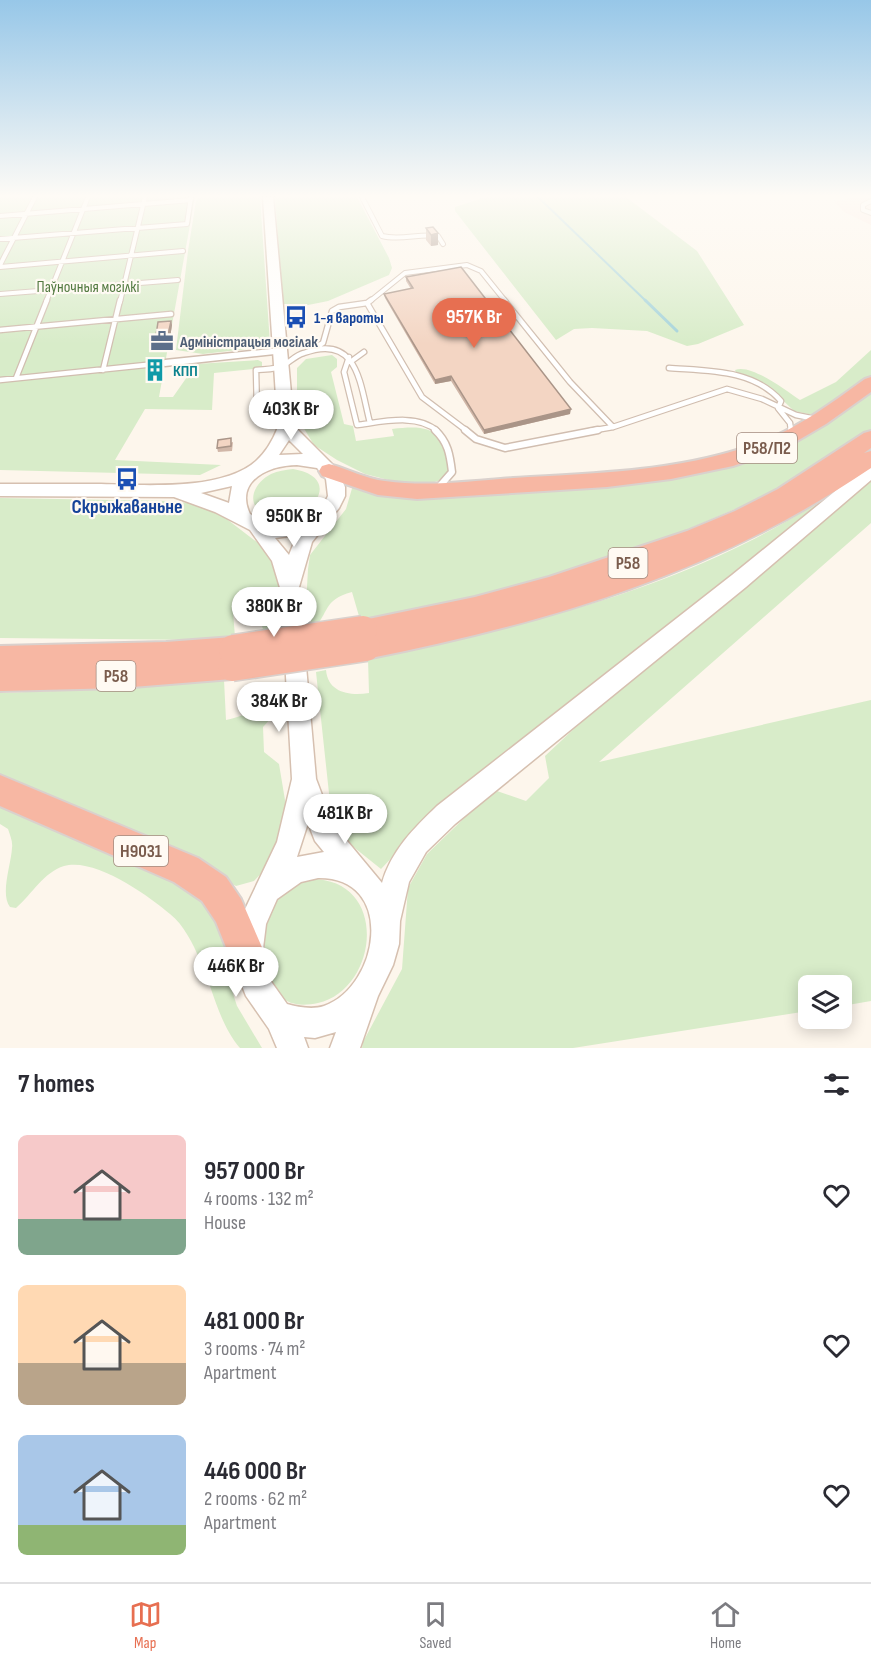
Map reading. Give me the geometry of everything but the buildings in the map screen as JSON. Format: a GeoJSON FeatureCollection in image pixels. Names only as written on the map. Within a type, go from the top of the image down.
{"type":"FeatureCollection","features":[{"type":"Feature","properties":{"kind":"highway","name":"Р58/П2"},"geometry":{"type":"LineString","coordinates":[[325,467],[385,489],[435,491],[587,481],[647,474],[732,459],[765,448],[819,419],[871,383]]}},
{"type":"Feature","properties":{"kind":"highway","name":"Р58"},"geometry":{"type":"LineString","coordinates":[[365,638],[505,601],[610,569],[704,534],[755,511],[871,438]]}},
{"type":"Feature","properties":{"kind":"highway","name":"Р58"},"geometry":{"type":"LineString","coordinates":[[0,679],[120,676],[509,618],[606,589],[716,546],[819,493],[871,458]]}},
{"type":"Feature","properties":{"kind":"highway","name":"Р58"},"geometry":{"type":"LineString","coordinates":[[0,658],[166,654],[233,658]]}},
{"type":"Feature","properties":{"kind":"highway","name":"Н9031"},"geometry":{"type":"LineString","coordinates":[[0,790],[186,870],[214,889],[230,911],[246,952]]}},
{"type":"Feature","properties":{"kind":"main road"},"geometry":{"type":"LineString","coordinates":[[252,524],[238,510],[236,499],[240,484],[280,443],[286,427],[272,246]]}},
{"type":"Feature","properties":{"kind":"main road"},"geometry":{"type":"LineString","coordinates":[[286,427],[335,480],[337,491],[333,504],[322,517]]}},
{"type":"Feature","properties":{"kind":"main road","name":"Р58/П2"},"geometry":{"type":"LineString","coordinates":[[0,490],[176,491],[216,485],[288,458],[303,459],[325,467]]}},
{"type":"Feature","properties":{"kind":"main road"},"geometry":{"type":"LineString","coordinates":[[345,1048],[366,990],[379,965],[385,944],[386,921],[397,878],[417,843],[446,815],[674,634],[871,471]]}},
{"type":"Feature","properties":{"kind":"main road","name":"Р58/П2"},"geometry":{"type":"LineString","coordinates":[[176,491],[229,511],[252,524],[292,530],[322,517]]}},
{"type":"Feature","properties":{"kind":"main road","name":"Н9031"},"geometry":{"type":"LineString","coordinates":[[290,586],[296,560],[306,538],[322,517]]}},
{"type":"Feature","properties":{"kind":"main road","name":"Н9031"},"geometry":{"type":"LineString","coordinates":[[252,524],[281,559],[290,586],[304,778],[324,832],[379,903],[386,921]]}},
{"type":"Feature","properties":{"kind":"main road","name":"Н9031"},"geometry":{"type":"LineString","coordinates":[[293,1048],[278,1016],[262,999],[246,952],[249,928],[259,904],[270,889],[288,847],[304,778]]}},
{"type":"Feature","properties":{"kind":"main road","name":"Н9031"},"geometry":{"type":"LineString","coordinates":[[270,889],[291,872],[314,865],[339,866],[360,876]]}},
{"type":"Feature","properties":{"kind":"main road"},"geometry":{"type":"LineString","coordinates":[[278,1016],[301,1024],[321,1023],[341,1015],[366,990]]}},
{"type":"Feature","properties":{"kind":"street"},"geometry":{"type":"LineString","coordinates":[[165,363],[281,351]]}},
{"type":"Feature","properties":{"kind":"lane"},"geometry":{"type":"LineString","coordinates":[[0,266],[10,246]]}},
{"type":"Feature","properties":{"kind":"lane"},"geometry":{"type":"LineString","coordinates":[[16,378],[68,246]]}},
{"type":"Feature","properties":{"kind":"lane"},"geometry":{"type":"LineString","coordinates":[[102,370],[133,246]]}},
{"type":"Feature","properties":{"kind":"lane"},"geometry":{"type":"LineString","coordinates":[[0,266],[183,250]]}},
{"type":"Feature","properties":{"kind":"lane"},"geometry":{"type":"LineString","coordinates":[[285,409],[257,412],[255,370],[282,367],[299,354],[323,344],[332,311],[346,305],[367,303],[405,273],[468,265],[481,271],[570,382],[613,427]]}},
{"type":"Feature","properties":{"kind":"lane"},"geometry":{"type":"LineString","coordinates":[[0,294],[178,280]]}},
{"type":"Feature","properties":{"kind":"lane"},"geometry":{"type":"LineString","coordinates":[[367,303],[422,397],[447,414],[476,439],[505,448],[613,427],[727,389],[762,399],[802,417],[819,419]]}},
{"type":"Feature","properties":{"kind":"lane"},"geometry":{"type":"LineString","coordinates":[[0,330],[171,314]]}},
{"type":"Feature","properties":{"kind":"lane"},"geometry":{"type":"LineString","coordinates":[[314,348],[333,347],[345,351],[351,358],[370,423]]}},
{"type":"Feature","properties":{"kind":"lane"},"geometry":{"type":"LineString","coordinates":[[364,352],[351,358],[344,372],[357,425],[412,419],[430,425],[441,434],[452,460],[452,472],[435,491]]}},
{"type":"Feature","properties":{"kind":"lane"},"geometry":{"type":"LineString","coordinates":[[0,380],[165,363]]}},
{"type":"Feature","properties":{"kind":"lane"},"geometry":{"type":"LineString","coordinates":[[669,368],[735,374],[753,381],[778,397],[781,401],[778,408]]}},
{"type":"Feature","properties":{"kind":"lane"},"geometry":{"type":"LineString","coordinates":[[778,408],[790,423],[792,435]]}},
{"type":"Feature","properties":{"kind":"green space","name":"Паўночныя могілкі"},"geometry":{"type":"Polygon","coordinates":[[[0,246],[186,246],[159,397],[173,397],[196,364],[258,360],[262,362],[262,368],[214,373],[212,410],[145,409],[115,460],[221,465],[200,475],[0,470],[0,246]]]}},
{"type":"Feature","properties":{"kind":"green space"},"geometry":{"type":"Polygon","coordinates":[[[189,246],[263,246],[270,344],[266,347],[203,354],[176,350],[189,246]]]}},
{"type":"Feature","properties":{"kind":"green space"},"geometry":{"type":"Polygon","coordinates":[[[279,246],[383,246],[389,258],[392,268],[389,275],[328,301],[303,306],[283,304],[279,246]]]}},
{"type":"Feature","properties":{"kind":"green space"},"geometry":{"type":"Polygon","coordinates":[[[482,246],[690,246],[697,251],[744,325],[698,344],[687,346],[647,331],[592,328],[574,329],[556,340],[482,246]]]}},
{"type":"Feature","properties":{"kind":"green space"},"geometry":{"type":"Polygon","coordinates":[[[871,350],[871,378],[814,415],[794,411],[770,388],[737,374],[735,370],[750,370],[759,374],[800,400],[836,382],[871,350]]]}},
{"type":"Feature","properties":{"kind":"green space"},"geometry":{"type":"Polygon","coordinates":[[[332,355],[337,359],[337,367],[331,372],[344,424],[353,426],[356,441],[394,436],[392,429],[426,429],[439,438],[444,446],[450,470],[438,481],[416,487],[365,474],[314,445],[297,417],[297,368],[306,359],[332,355]]]}},
{"type":"Feature","properties":{"kind":"green space"},"geometry":{"type":"Polygon","coordinates":[[[871,393],[871,430],[848,448],[785,488],[634,552],[506,592],[361,623],[352,592],[342,595],[331,603],[313,629],[306,605],[310,555],[346,509],[353,485],[399,496],[487,496],[622,483],[728,468],[779,450],[838,417],[871,393]]]}},
{"type":"Feature","properties":{"kind":"green space"},"geometry":{"type":"Polygon","coordinates":[[[293,469],[310,475],[318,483],[319,493],[314,503],[305,511],[292,517],[278,518],[264,514],[254,504],[256,487],[271,474],[293,469]]]}},
{"type":"Feature","properties":{"kind":"green space"},"geometry":{"type":"Polygon","coordinates":[[[871,477],[871,523],[599,762],[871,700],[871,1001],[852,1004],[852,975],[798,975],[798,1013],[573,1048],[362,1048],[363,1042],[402,969],[408,888],[427,854],[482,801],[497,791],[526,801],[549,778],[545,756],[627,679],[871,477]]]}},
{"type":"Feature","properties":{"kind":"green space"},"geometry":{"type":"Polygon","coordinates":[[[0,498],[172,501],[204,505],[266,549],[280,585],[282,631],[264,633],[260,619],[251,613],[241,611],[233,612],[235,637],[207,640],[0,638],[0,498]]]}},
{"type":"Feature","properties":{"kind":"green space"},"geometry":{"type":"Polygon","coordinates":[[[824,500],[827,502],[428,819],[381,869],[341,837],[331,812],[316,672],[326,670],[331,684],[341,691],[355,694],[369,693],[368,659],[514,625],[657,582],[748,542],[824,500]]]}},
{"type":"Feature","properties":{"kind":"green space"},"geometry":{"type":"Polygon","coordinates":[[[224,680],[226,720],[251,711],[270,692],[277,693],[274,715],[263,727],[264,752],[279,764],[286,806],[282,835],[268,866],[254,881],[236,886],[188,860],[0,780],[0,693],[131,688],[224,680]]]}},
{"type":"Feature","properties":{"kind":"green space"},"geometry":{"type":"Polygon","coordinates":[[[0,802],[168,878],[209,902],[222,922],[226,972],[237,1006],[262,1048],[240,1048],[227,1028],[188,935],[170,914],[135,888],[105,872],[90,867],[64,866],[44,878],[16,908],[10,907],[6,887],[12,843],[8,829],[0,824],[0,802]]]}},
{"type":"Feature","properties":{"kind":"green space"},"geometry":{"type":"Polygon","coordinates":[[[310,879],[336,883],[354,896],[364,914],[367,935],[363,957],[354,978],[338,994],[318,1003],[306,1005],[291,1003],[271,988],[263,964],[261,943],[262,930],[270,909],[286,892],[310,879]]]}},
{"type":"Feature","properties":{"kind":"waterway"},"geometry":{"type":"LineString","coordinates":[[589,246],[647,302]]}},
{"type":"Feature","properties":{"kind":"waterway"},"geometry":{"type":"LineString","coordinates":[[645,300],[677,331]]}},
{"type":"Feature","properties":{"kind":"place","name":"1-я вароты"},"geometry":{"type":"Point","coordinates":[296,317]}},
{"type":"Feature","properties":{"kind":"place","name":"Адміністрацыя могілак"},"geometry":{"type":"Point","coordinates":[162,341]}},
{"type":"Feature","properties":{"kind":"place","name":"КПП"},"geometry":{"type":"Point","coordinates":[155,370]}},
{"type":"Feature","properties":{"kind":"place","name":"Скрыжаваньне"},"geometry":{"type":"Point","coordinates":[127,479]}}]}
